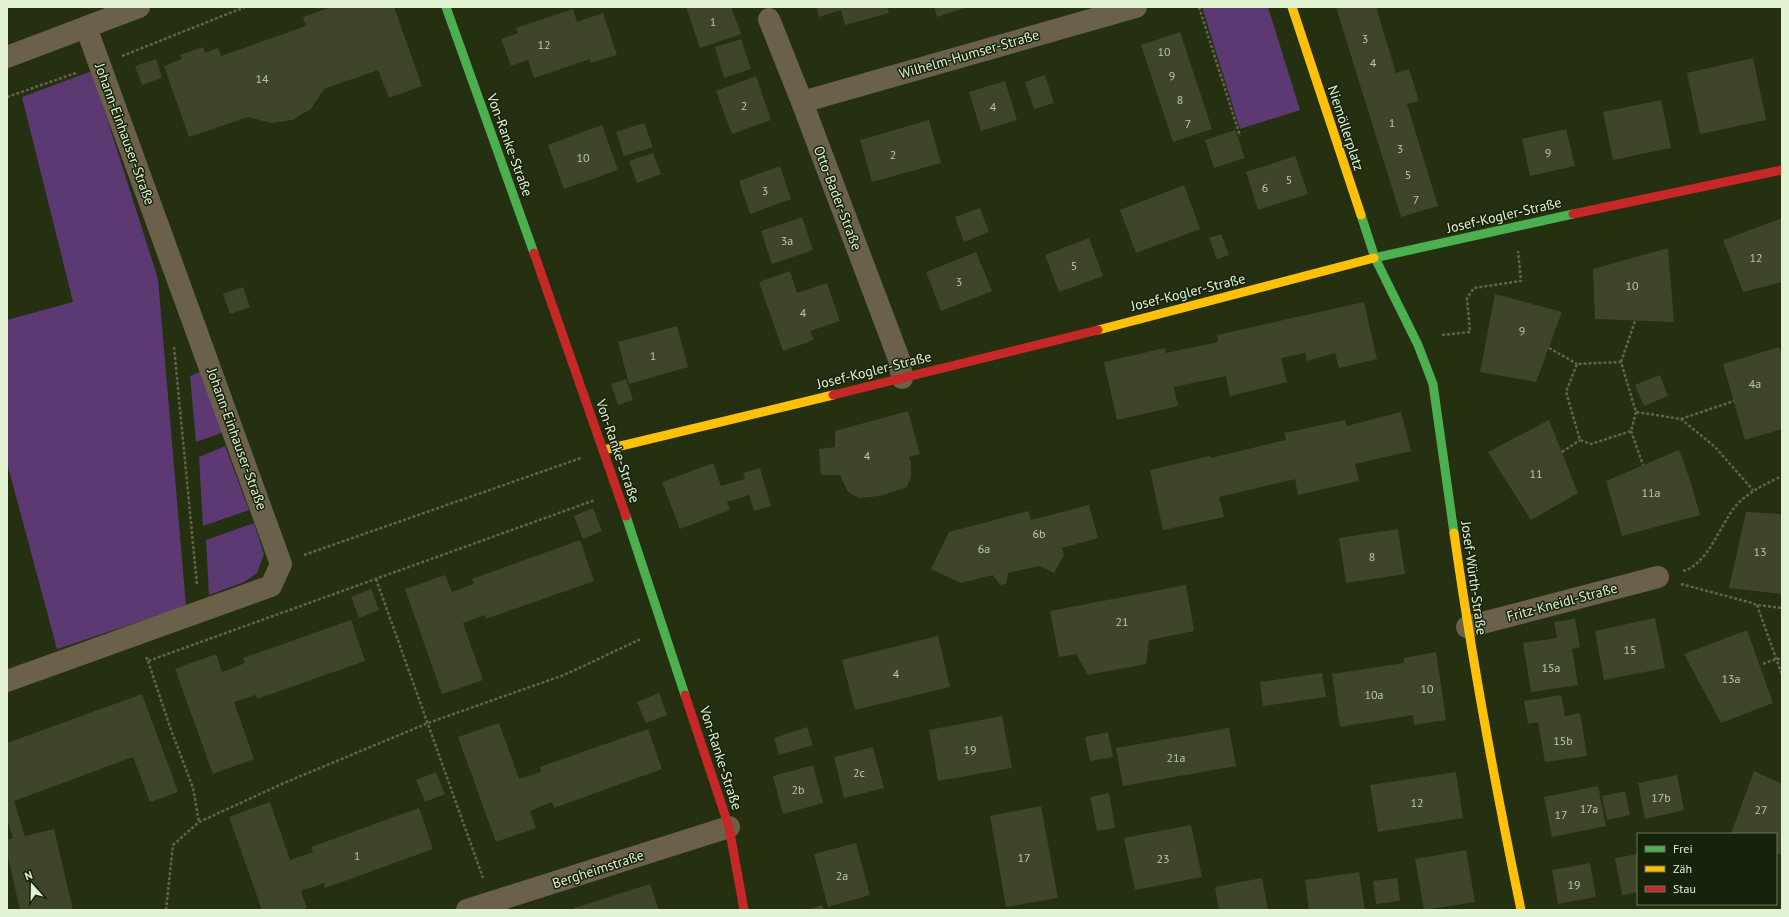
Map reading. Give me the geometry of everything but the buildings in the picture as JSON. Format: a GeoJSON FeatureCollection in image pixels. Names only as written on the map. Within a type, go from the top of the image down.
{"type":"FeatureCollection","features":[{"type":"Feature","properties":{"kind":"street"},"geometry":{"type":"LineString","coordinates":[[7,57],[139,7]]}},
{"type":"Feature","properties":{"kind":"street","name":"Von-Ranke-Straße"},"geometry":{"type":"LineString","coordinates":[[446,7],[604,450],[729,827],[744,910]]}},
{"type":"Feature","properties":{"kind":"street","name":"Wilhelm-Humser-Straße"},"geometry":{"type":"LineString","coordinates":[[802,102],[1136,7]]}},
{"type":"Feature","properties":{"kind":"street","name":"Niemöllerplatz"},"geometry":{"type":"LineString","coordinates":[[1292,7],[1375,258]]}},
{"type":"Feature","properties":{"kind":"street","name":"Otto-Bader-Straße"},"geometry":{"type":"LineString","coordinates":[[769,19],[802,102],[898,359],[902,378]]}},
{"type":"Feature","properties":{"kind":"street","name":"Johann-Einhauser-Straße"},"geometry":{"type":"LineString","coordinates":[[86,27],[281,564]]}},
{"type":"Feature","properties":{"kind":"street","name":"Josef-Kogler-Straße"},"geometry":{"type":"LineString","coordinates":[[604,450],[1046,344],[1375,258],[1514,226],[1782,170]]}},
{"type":"Feature","properties":{"kind":"street","name":"Josef-Würth-Straße"},"geometry":{"type":"LineString","coordinates":[[1375,258],[1418,345],[1432,384],[1467,627],[1498,801],[1521,910]]}},
{"type":"Feature","properties":{"kind":"street"},"geometry":{"type":"LineString","coordinates":[[7,681],[271,586],[281,564]]}},
{"type":"Feature","properties":{"kind":"street","name":"Fritz-Kneidl-Straße"},"geometry":{"type":"LineString","coordinates":[[1467,627],[1658,577]]}},
{"type":"Feature","properties":{"kind":"street","name":"Bergheimstraße"},"geometry":{"type":"LineString","coordinates":[[467,910],[729,827]]}},
{"type":"Feature","properties":{"kind":"path"},"geometry":{"type":"LineString","coordinates":[[7,97],[100,65],[245,7]]}},
{"type":"Feature","properties":{"kind":"path"},"geometry":{"type":"LineString","coordinates":[[1199,7],[1240,136]]}},
{"type":"Feature","properties":{"kind":"path"},"geometry":{"type":"LineString","coordinates":[[1418,345],[1437,335],[1470,332],[1467,298],[1474,288],[1521,281],[1514,226]]}},
{"type":"Feature","properties":{"kind":"path"},"geometry":{"type":"LineString","coordinates":[[1636,321],[1622,362],[1636,412],[1631,430],[1643,465]]}},
{"type":"Feature","properties":{"kind":"path"},"geometry":{"type":"LineString","coordinates":[[173,344],[200,612]]}},
{"type":"Feature","properties":{"kind":"path"},"geometry":{"type":"LineString","coordinates":[[1549,348],[1577,364],[1622,362]]}},
{"type":"Feature","properties":{"kind":"path"},"geometry":{"type":"LineString","coordinates":[[1577,364],[1566,392],[1580,440]]}},
{"type":"Feature","properties":{"kind":"path"},"geometry":{"type":"LineString","coordinates":[[1636,412],[1680,419],[1734,401]]}},
{"type":"Feature","properties":{"kind":"path"},"geometry":{"type":"LineString","coordinates":[[1680,419],[1715,447],[1752,490]]}},
{"type":"Feature","properties":{"kind":"path"},"geometry":{"type":"LineString","coordinates":[[1580,440],[1591,444],[1631,430]]}},
{"type":"Feature","properties":{"kind":"path"},"geometry":{"type":"LineString","coordinates":[[1562,452],[1580,440]]}},
{"type":"Feature","properties":{"kind":"path"},"geometry":{"type":"LineString","coordinates":[[281,564],[604,450]]}},
{"type":"Feature","properties":{"kind":"path"},"geometry":{"type":"LineString","coordinates":[[1658,577],[1689,569],[1710,547],[1734,508],[1752,490],[1782,476]]}},
{"type":"Feature","properties":{"kind":"path"},"geometry":{"type":"LineString","coordinates":[[148,661],[618,492]]}},
{"type":"Feature","properties":{"kind":"path"},"geometry":{"type":"LineString","coordinates":[[1658,577],[1752,602],[1757,605],[1782,608]]}},
{"type":"Feature","properties":{"kind":"path"},"geometry":{"type":"LineString","coordinates":[[376,579],[492,902]]}},
{"type":"Feature","properties":{"kind":"path"},"geometry":{"type":"LineString","coordinates":[[1757,605],[1782,675]]}},
{"type":"Feature","properties":{"kind":"path"},"geometry":{"type":"LineString","coordinates":[[166,910],[173,845],[199,822],[284,783],[428,723],[564,675],[663,629]]}},
{"type":"Feature","properties":{"kind":"path"},"geometry":{"type":"LineString","coordinates":[[134,636],[148,661],[170,727],[193,788],[199,822]]}},
{"type":"Feature","properties":{"kind":"path"},"geometry":{"type":"LineString","coordinates":[[1763,664],[1776,659],[1782,659]]}},
{"type":"Feature","properties":{"kind":"shaded area"},"geometry":{"type":"Polygon","coordinates":[[[1202,7],[1268,7],[1300,110],[1240,129],[1202,7]]]}},
{"type":"Feature","properties":{"kind":"shaded area"},"geometry":{"type":"Polygon","coordinates":[[[92,71],[158,279],[186,606],[57,649],[7,463],[7,320],[73,302],[22,97],[92,71]]]}},
{"type":"Feature","properties":{"kind":"shaded area"},"geometry":{"type":"Polygon","coordinates":[[[202,371],[224,432],[196,442],[190,376],[202,371]]]}},
{"type":"Feature","properties":{"kind":"shaded area"},"geometry":{"type":"Polygon","coordinates":[[[225,446],[249,510],[203,526],[199,457],[225,446]]]}},
{"type":"Feature","properties":{"kind":"shaded area"},"geometry":{"type":"Polygon","coordinates":[[[254,523],[264,554],[257,573],[244,582],[209,595],[206,540],[254,523]]]}},
{"type":"Feature","properties":{"kind":"traffic: fast"},"geometry":{"type":"LineString","coordinates":[[446,7],[534,253]]}},
{"type":"Feature","properties":{"kind":"traffic: fast"},"geometry":{"type":"LineString","coordinates":[[1374,258],[1573,214]]}},
{"type":"Feature","properties":{"kind":"traffic: fast"},"geometry":{"type":"LineString","coordinates":[[1361,215],[1375,258],[1418,345],[1433,384],[1454,533]]}},
{"type":"Feature","properties":{"kind":"traffic: fast"},"geometry":{"type":"LineString","coordinates":[[626,516],[685,695]]}},
{"type":"Feature","properties":{"kind":"traffic: slow"},"geometry":{"type":"LineString","coordinates":[[1292,7],[1361,215]]}},
{"type":"Feature","properties":{"kind":"traffic: slow"},"geometry":{"type":"LineString","coordinates":[[1098,330],[1374,258]]}},
{"type":"Feature","properties":{"kind":"traffic: slow"},"geometry":{"type":"LineString","coordinates":[[604,450],[833,395]]}},
{"type":"Feature","properties":{"kind":"traffic: slow"},"geometry":{"type":"LineString","coordinates":[[1454,533],[1484,722],[1521,910]]}},
{"type":"Feature","properties":{"kind":"traffic: jam"},"geometry":{"type":"LineString","coordinates":[[1573,214],[1782,170]]}},
{"type":"Feature","properties":{"kind":"traffic: jam"},"geometry":{"type":"LineString","coordinates":[[534,253],[626,516]]}},
{"type":"Feature","properties":{"kind":"traffic: jam"},"geometry":{"type":"LineString","coordinates":[[833,395],[1098,330]]}},
{"type":"Feature","properties":{"kind":"traffic: jam"},"geometry":{"type":"LineString","coordinates":[[685,695],[729,827],[744,910]]}}]}
